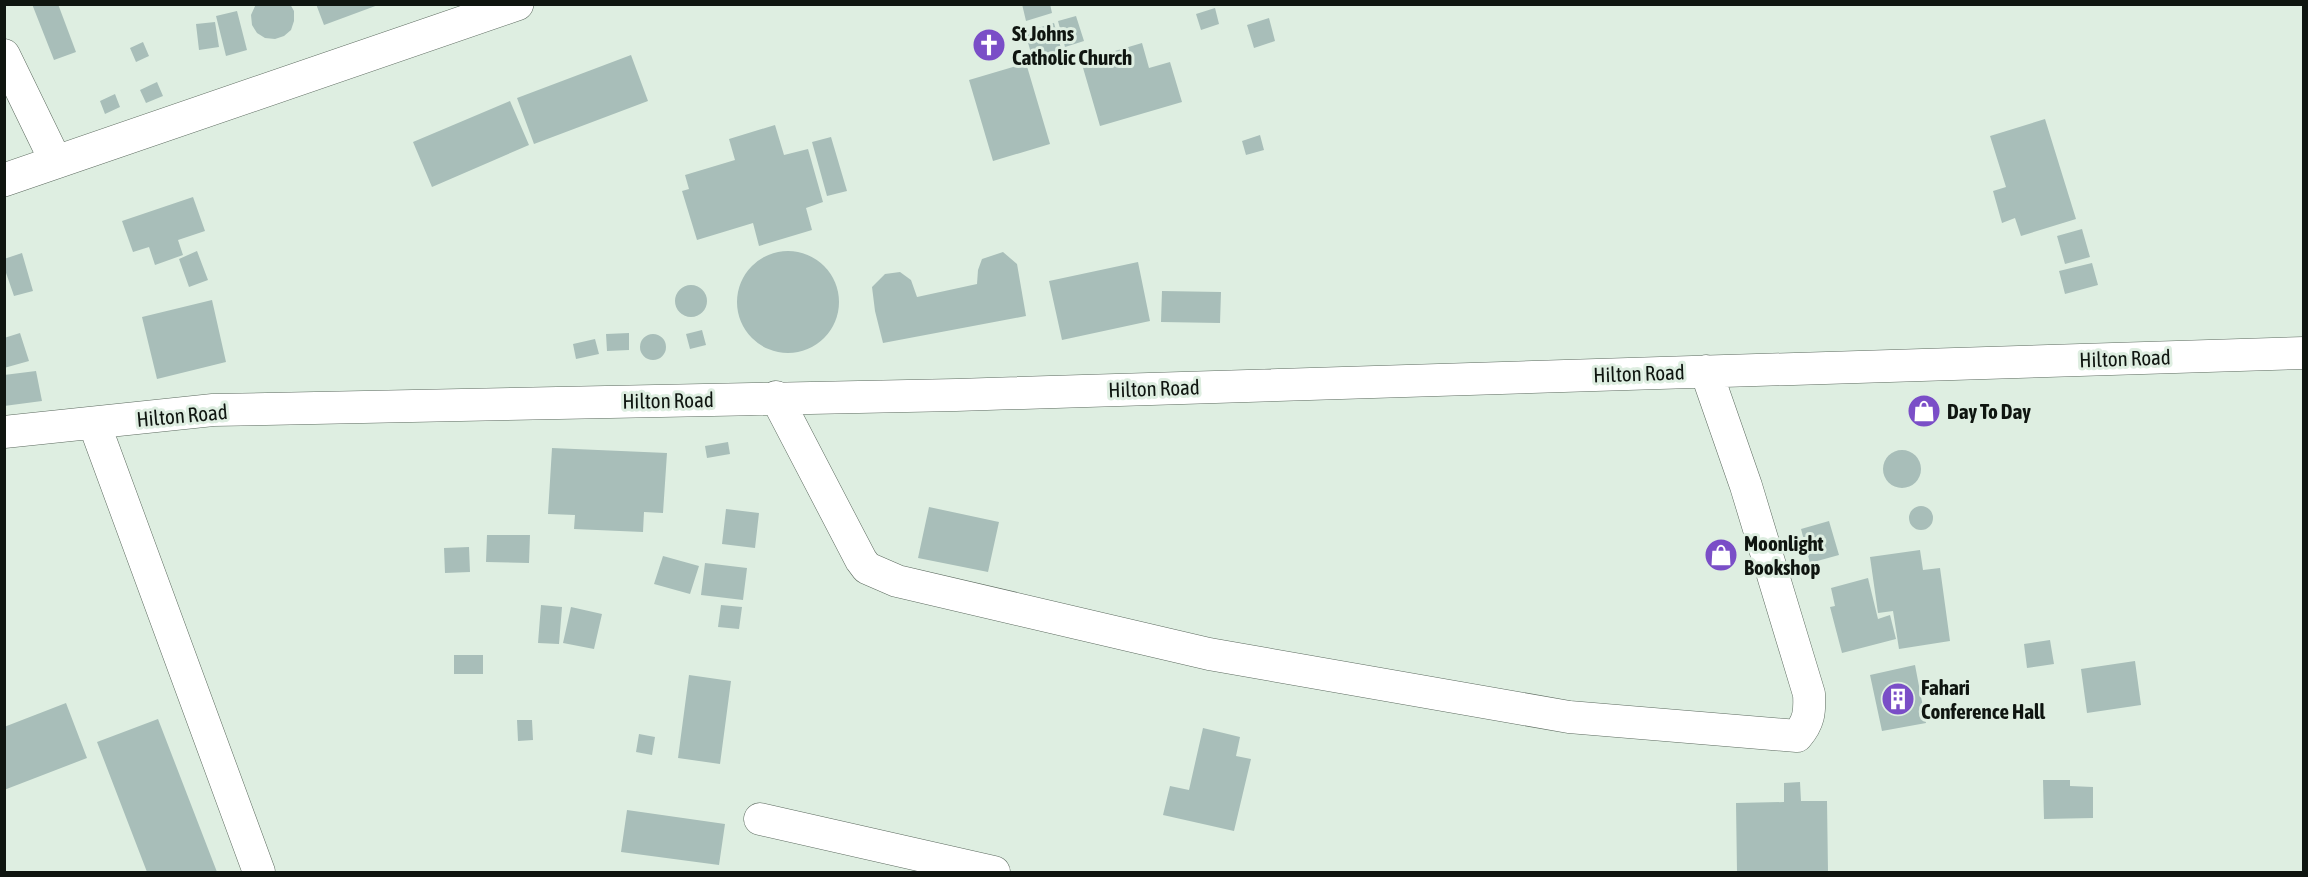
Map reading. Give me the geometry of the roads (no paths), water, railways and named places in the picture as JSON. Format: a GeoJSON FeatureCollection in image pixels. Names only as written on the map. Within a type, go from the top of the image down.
{"type":"FeatureCollection","features":[{"type":"Feature","properties":{"kind":"street"},"geometry":{"type":"LineString","coordinates":[[4,180],[517,4]]}},
{"type":"Feature","properties":{"kind":"street"},"geometry":{"type":"LineString","coordinates":[[4,55],[56,162]]}},
{"type":"Feature","properties":{"kind":"street","name":"Hilton Road"},"geometry":{"type":"LineString","coordinates":[[4,432],[213,410],[956,395],[2304,353]]}},
{"type":"Feature","properties":{"kind":"street"},"geometry":{"type":"LineString","coordinates":[[776,397],[861,560],[867,568],[897,581],[1209,654],[1558,715],[1797,736],[1806,725],[1810,713],[1809,693],[1746,486],[1706,371]]}},
{"type":"Feature","properties":{"kind":"street"},"geometry":{"type":"LineString","coordinates":[[94,423],[259,873]]}},
{"type":"Feature","properties":{"kind":"street"},"geometry":{"type":"LineString","coordinates":[[760,819],[994,873]]}},
{"type":"Feature","properties":{"kind":"place","name":"St Johns Catholic Church"},"geometry":{"type":"Point","coordinates":[989,45]}},
{"type":"Feature","properties":{"kind":"place","name":"Day To Day"},"geometry":{"type":"Point","coordinates":[1924,411]}},
{"type":"Feature","properties":{"kind":"place","name":"Moonlight Bookshop"},"geometry":{"type":"Point","coordinates":[1721,555]}},
{"type":"Feature","properties":{"kind":"place","name":"Fahari Conference Hall"},"geometry":{"type":"Point","coordinates":[1898,699]}}]}
